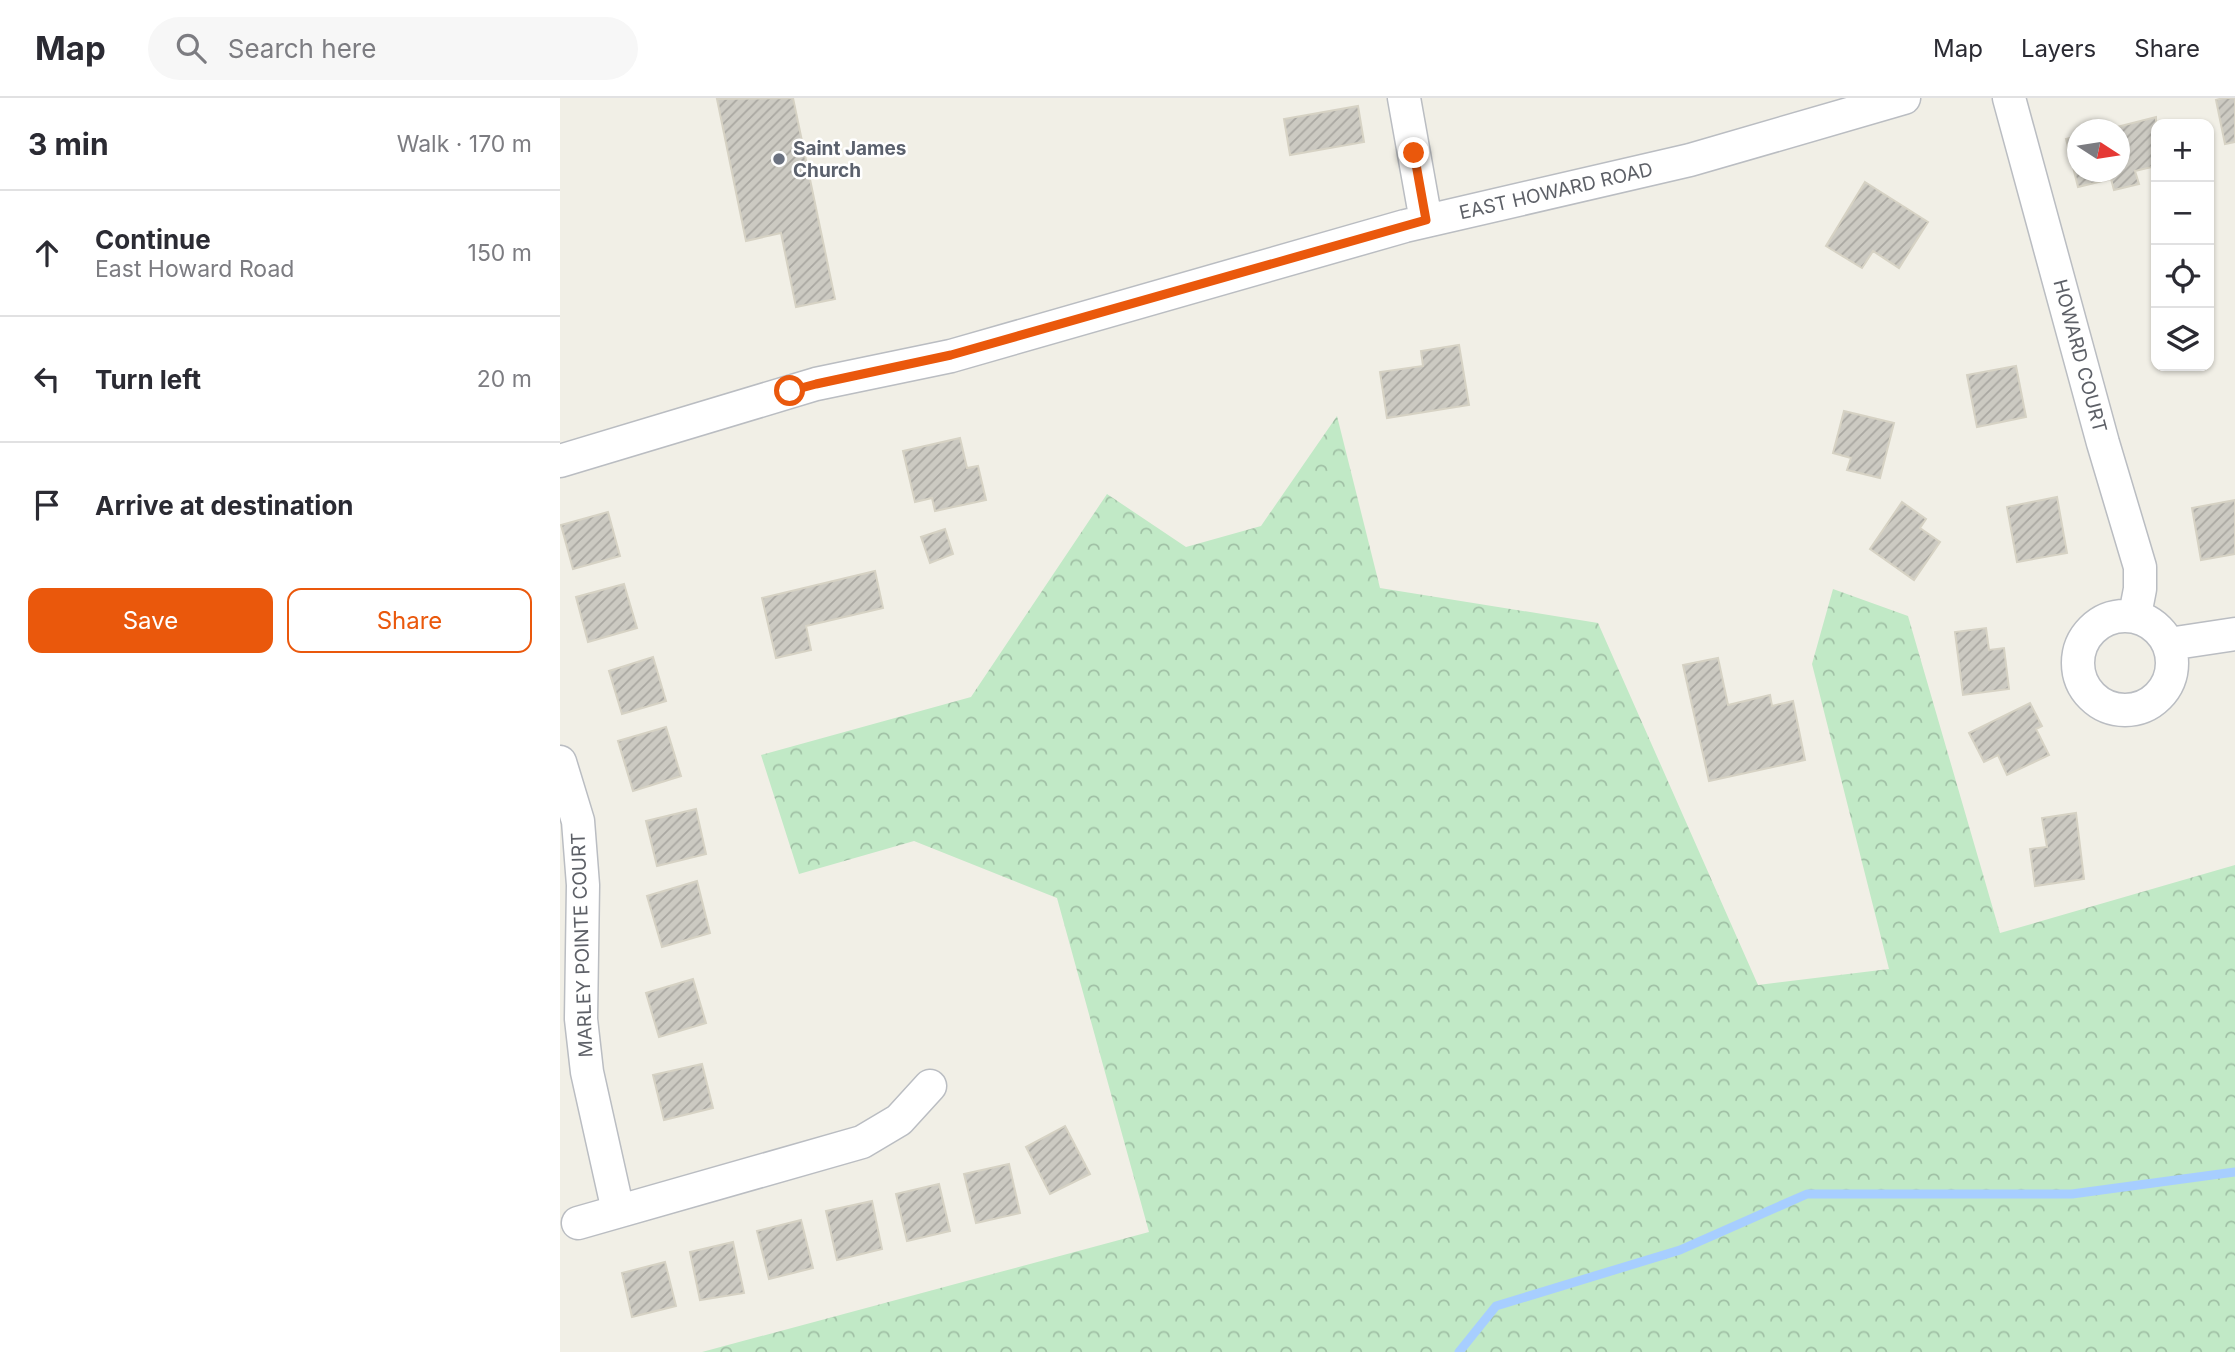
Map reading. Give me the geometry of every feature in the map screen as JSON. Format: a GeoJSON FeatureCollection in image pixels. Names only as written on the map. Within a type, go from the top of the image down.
{"type":"FeatureCollection","features":[{"type":"Feature","properties":{"kind":"street"},"geometry":{"type":"LineString","coordinates":[[1405,98],[1426,220]]}},
{"type":"Feature","properties":{"kind":"street","name":"EAST HOWARD ROAD"},"geometry":{"type":"LineString","coordinates":[[560,461],[816,384],[951,355],[1426,220],[1690,160],[1904,98]]}},
{"type":"Feature","properties":{"kind":"street","name":"HOWARD COURT"},"geometry":{"type":"LineString","coordinates":[[2009,98],[2103,443],[2140,567],[2140,589],[2135,615]]}},
{"type":"Feature","properties":{"kind":"street"},"geometry":{"type":"LineString","coordinates":[[2135,615],[2156,625],[2169,644],[2173,667],[2166,688],[2149,704],[2127,711],[2105,706],[2087,691],[2078,670],[2080,647],[2092,628],[2112,617],[2135,615]]}},
{"type":"Feature","properties":{"kind":"street"},"geometry":{"type":"LineString","coordinates":[[2169,644],[2235,634]]}},
{"type":"Feature","properties":{"kind":"street","name":"MARLEY POINTE COURT"},"geometry":{"type":"LineString","coordinates":[[560,762],[578,821],[583,886],[581,1019],[587,1072],[618,1211]]}},
{"type":"Feature","properties":{"kind":"street"},"geometry":{"type":"LineString","coordinates":[[578,1223],[862,1142],[900,1120],[930,1086]]}},
{"type":"Feature","properties":{"kind":"green space"},"geometry":{"type":"Polygon","coordinates":[[[1337,416],[1380,588],[1598,623],[1758,985],[1889,969],[1812,664],[1833,589],[1908,616],[2000,933],[2235,865],[2235,1352],[702,1352],[1149,1232],[1057,898],[914,841],[799,874],[761,755],[971,697],[1107,494],[1186,547],[1261,526],[1337,416]]]}},
{"type":"Feature","properties":{"kind":"building"},"geometry":{"type":"Polygon","coordinates":[[[793,98],[835,299],[796,307],[781,233],[746,241],[717,99],[793,98]]]}},
{"type":"Feature","properties":{"kind":"building"},"geometry":{"type":"Polygon","coordinates":[[[2235,98],[2235,142],[2225,144],[2216,100],[2235,98]]]}},
{"type":"Feature","properties":{"kind":"building"},"geometry":{"type":"Polygon","coordinates":[[[1358,106],[1364,142],[1290,155],[1284,119],[1358,106]]]}},
{"type":"Feature","properties":{"kind":"building"},"geometry":{"type":"Polygon","coordinates":[[[2156,117],[2151,119],[2151,167],[2135,171],[2139,184],[2114,190],[2112,182],[2130,182],[2130,124],[2156,117]]]}},
{"type":"Feature","properties":{"kind":"building"},"geometry":{"type":"Polygon","coordinates":[[[1865,182],[1928,222],[1899,268],[1873,251],[1862,268],[1826,246],[1865,182]]]}},
{"type":"Feature","properties":{"kind":"building"},"geometry":{"type":"Polygon","coordinates":[[[2077,182],[2099,182],[2078,187],[2077,182]]]}},
{"type":"Feature","properties":{"kind":"building"},"geometry":{"type":"Polygon","coordinates":[[[1459,345],[1469,405],[1387,418],[1380,372],[1423,366],[1421,351],[1459,345]]]}},
{"type":"Feature","properties":{"kind":"building"},"geometry":{"type":"Polygon","coordinates":[[[2016,366],[2026,417],[1977,427],[1967,375],[2016,366]]]}},
{"type":"Feature","properties":{"kind":"building"},"geometry":{"type":"Polygon","coordinates":[[[1844,411],[1894,423],[1880,478],[1847,470],[1851,458],[1833,453],[1844,411]]]}},
{"type":"Feature","properties":{"kind":"building"},"geometry":{"type":"Polygon","coordinates":[[[960,438],[967,468],[978,466],[986,500],[935,511],[932,498],[915,502],[903,451],[960,438]]]}},
{"type":"Feature","properties":{"kind":"building"},"geometry":{"type":"Polygon","coordinates":[[[2057,497],[2067,553],[2017,562],[2007,507],[2057,497]]]}},
{"type":"Feature","properties":{"kind":"building"},"geometry":{"type":"Polygon","coordinates":[[[2235,500],[2235,554],[2201,560],[2192,508],[2235,500]]]}},
{"type":"Feature","properties":{"kind":"building"},"geometry":{"type":"Polygon","coordinates":[[[1902,502],[1926,519],[1920,528],[1940,542],[1914,580],[1870,549],[1902,502]]]}},
{"type":"Feature","properties":{"kind":"building"},"geometry":{"type":"Polygon","coordinates":[[[608,512],[620,556],[573,569],[561,525],[608,512]]]}},
{"type":"Feature","properties":{"kind":"building"},"geometry":{"type":"Polygon","coordinates":[[[945,529],[953,554],[930,563],[921,537],[945,529]]]}},
{"type":"Feature","properties":{"kind":"building"},"geometry":{"type":"Polygon","coordinates":[[[875,571],[883,608],[806,626],[811,650],[776,658],[762,598],[875,571]]]}},
{"type":"Feature","properties":{"kind":"building"},"geometry":{"type":"Polygon","coordinates":[[[624,584],[637,628],[588,642],[576,597],[624,584]]]}},
{"type":"Feature","properties":{"kind":"building"},"geometry":{"type":"Polygon","coordinates":[[[1986,628],[1989,650],[2004,648],[2009,689],[1963,695],[1955,632],[1986,628]]]}},
{"type":"Feature","properties":{"kind":"building"},"geometry":{"type":"Polygon","coordinates":[[[653,657],[666,701],[622,714],[609,671],[653,657]]]}},
{"type":"Feature","properties":{"kind":"building"},"geometry":{"type":"Polygon","coordinates":[[[1718,658],[1728,705],[1770,695],[1772,706],[1793,701],[1805,760],[1709,781],[1683,665],[1718,658]]]}},
{"type":"Feature","properties":{"kind":"building"},"geometry":{"type":"Polygon","coordinates":[[[2030,703],[2042,726],[2036,729],[2049,755],[2007,775],[1998,755],[1984,762],[1969,733],[2030,703]]]}},
{"type":"Feature","properties":{"kind":"building"},"geometry":{"type":"Polygon","coordinates":[[[666,727],[681,776],[633,791],[618,741],[666,727]]]}},
{"type":"Feature","properties":{"kind":"building"},"geometry":{"type":"Polygon","coordinates":[[[696,809],[706,854],[657,866],[646,821],[696,809]]]}},
{"type":"Feature","properties":{"kind":"building"},"geometry":{"type":"Polygon","coordinates":[[[2076,813],[2084,879],[2035,886],[2030,849],[2047,847],[2042,818],[2076,813]]]}},
{"type":"Feature","properties":{"kind":"building"},"geometry":{"type":"Polygon","coordinates":[[[697,881],[710,933],[662,947],[647,896],[697,881]]]}},
{"type":"Feature","properties":{"kind":"building"},"geometry":{"type":"Polygon","coordinates":[[[693,979],[706,1023],[659,1037],[646,993],[693,979]]]}},
{"type":"Feature","properties":{"kind":"building"},"geometry":{"type":"Polygon","coordinates":[[[702,1064],[713,1108],[664,1120],[653,1075],[702,1064]]]}},
{"type":"Feature","properties":{"kind":"building"},"geometry":{"type":"Polygon","coordinates":[[[1065,1126],[1090,1174],[1050,1194],[1026,1147],[1065,1126]]]}},
{"type":"Feature","properties":{"kind":"building"},"geometry":{"type":"Polygon","coordinates":[[[1009,1164],[1020,1213],[976,1223],[964,1174],[1009,1164]]]}},
{"type":"Feature","properties":{"kind":"building"},"geometry":{"type":"Polygon","coordinates":[[[939,1184],[950,1231],[907,1241],[896,1194],[939,1184]]]}},
{"type":"Feature","properties":{"kind":"building"},"geometry":{"type":"Polygon","coordinates":[[[872,1201],[882,1249],[837,1260],[826,1211],[872,1201]]]}},
{"type":"Feature","properties":{"kind":"building"},"geometry":{"type":"Polygon","coordinates":[[[801,1220],[813,1268],[769,1279],[757,1231],[801,1220]]]}},
{"type":"Feature","properties":{"kind":"building"},"geometry":{"type":"Polygon","coordinates":[[[733,1242],[744,1293],[700,1300],[690,1252],[733,1242]]]}},
{"type":"Feature","properties":{"kind":"building"},"geometry":{"type":"Polygon","coordinates":[[[665,1262],[676,1306],[632,1317],[622,1273],[665,1262]]]}},
{"type":"Feature","properties":{"kind":"waterway"},"geometry":{"type":"LineString","coordinates":[[1459,1352],[1496,1306],[1680,1250],[1807,1194],[2072,1194],[2235,1172]]}},
{"type":"Feature","properties":{"kind":"place","name":"Saint James Church"},"geometry":{"type":"Point","coordinates":[779,159]}},
{"type":"Feature","properties":{"kind":"route"},"geometry":{"type":"LineString","coordinates":[[790,391],[951,355],[1426,220],[1414,153]]}}]}
